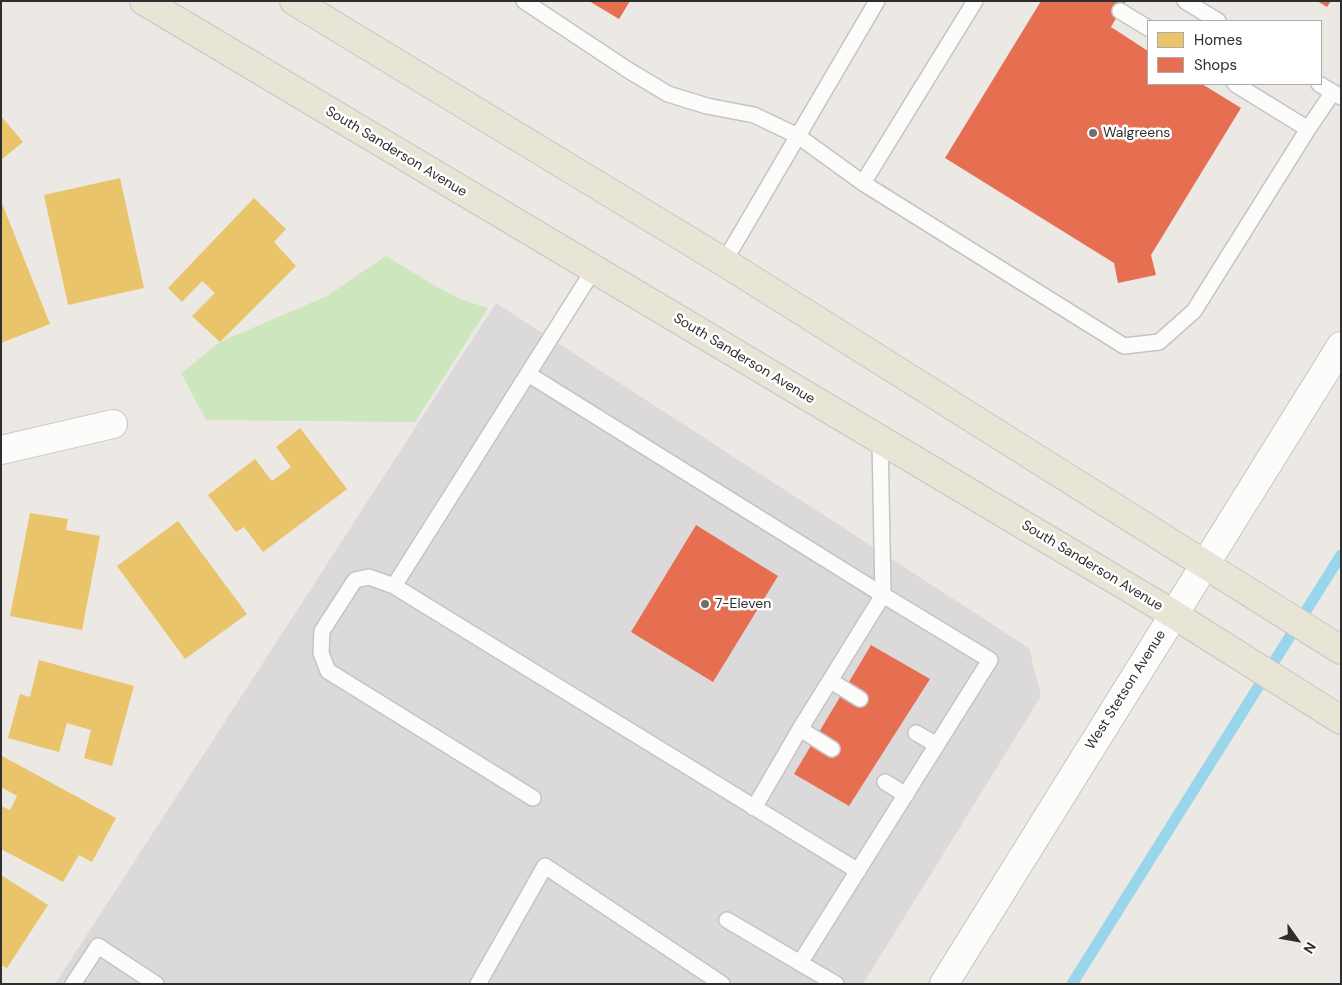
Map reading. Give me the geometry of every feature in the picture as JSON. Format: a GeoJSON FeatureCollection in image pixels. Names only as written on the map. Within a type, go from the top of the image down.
{"type":"FeatureCollection","features":[{"type":"Feature","properties":{"kind":"main road","name":"South Sanderson Avenue"},"geometry":{"type":"LineString","coordinates":[[144,1],[176,9],[594,269],[1173,614],[1341,720]]}},
{"type":"Feature","properties":{"kind":"main road"},"geometry":{"type":"LineString","coordinates":[[294,1],[724,262],[1332,645]]}},
{"type":"Feature","properties":{"kind":"main road","name":"West Stetson Avenue"},"geometry":{"type":"LineString","coordinates":[[944,984],[1341,346]]}},
{"type":"Feature","properties":{"kind":"main road"},"geometry":{"type":"LineString","coordinates":[[1,450],[113,424]]}},
{"type":"Feature","properties":{"kind":"lane"},"geometry":{"type":"LineString","coordinates":[[524,1],[628,70],[668,94],[707,106],[754,115],[798,136],[863,182],[1124,346],[1159,342],[1194,311],[1308,129],[1337,95],[1321,85]]}},
{"type":"Feature","properties":{"kind":"lane"},"geometry":{"type":"LineString","coordinates":[[724,262],[877,1]]}},
{"type":"Feature","properties":{"kind":"lane"},"geometry":{"type":"LineString","coordinates":[[863,182],[975,1]]}},
{"type":"Feature","properties":{"kind":"lane"},"geometry":{"type":"LineString","coordinates":[[1185,1],[1216,20]]}},
{"type":"Feature","properties":{"kind":"lane"},"geometry":{"type":"LineString","coordinates":[[1120,11],[1147,27]]}},
{"type":"Feature","properties":{"kind":"lane"},"geometry":{"type":"LineString","coordinates":[[1237,85],[1308,129]]}},
{"type":"Feature","properties":{"kind":"lane"},"geometry":{"type":"LineString","coordinates":[[394,586],[594,269]]}},
{"type":"Feature","properties":{"kind":"lane"},"geometry":{"type":"LineString","coordinates":[[528,374],[990,660],[800,963]]}},
{"type":"Feature","properties":{"kind":"lane"},"geometry":{"type":"LineString","coordinates":[[754,808],[800,729],[883,595],[880,440]]}},
{"type":"Feature","properties":{"kind":"lane"},"geometry":{"type":"LineString","coordinates":[[533,798],[328,671],[321,653],[322,631],[355,580],[369,577],[394,586],[858,871]]}},
{"type":"Feature","properties":{"kind":"lane"},"geometry":{"type":"LineString","coordinates":[[831,681],[860,699]]}},
{"type":"Feature","properties":{"kind":"lane"},"geometry":{"type":"LineString","coordinates":[[800,729],[832,749]]}},
{"type":"Feature","properties":{"kind":"lane"},"geometry":{"type":"LineString","coordinates":[[916,733],[937,746]]}},
{"type":"Feature","properties":{"kind":"lane"},"geometry":{"type":"LineString","coordinates":[[885,782],[906,795]]}},
{"type":"Feature","properties":{"kind":"lane"},"geometry":{"type":"LineString","coordinates":[[478,984],[545,866],[722,984]]}},
{"type":"Feature","properties":{"kind":"lane"},"geometry":{"type":"LineString","coordinates":[[727,920],[836,984]]}},
{"type":"Feature","properties":{"kind":"lane"},"geometry":{"type":"LineString","coordinates":[[73,984],[98,946],[156,984]]}},
{"type":"Feature","properties":{"kind":"shaded area"},"geometry":{"type":"Polygon","coordinates":[[[496,303],[1029,648],[1041,696],[863,984],[55,984],[496,303]]]}},
{"type":"Feature","properties":{"kind":"green space"},"geometry":{"type":"Polygon","coordinates":[[[386,256],[460,299],[488,308],[415,422],[206,420],[181,373],[220,342],[327,296],[386,256]]]}},
{"type":"Feature","properties":{"kind":"building: Homes"},"geometry":{"type":"Polygon","coordinates":[[[1,116],[23,142],[1,160],[1,116]]]}},
{"type":"Feature","properties":{"kind":"building: Homes"},"geometry":{"type":"Polygon","coordinates":[[[120,178],[144,288],[68,305],[44,195],[120,178]]]}},
{"type":"Feature","properties":{"kind":"building: Homes"},"geometry":{"type":"Polygon","coordinates":[[[254,198],[286,229],[274,242],[296,266],[220,342],[192,316],[215,293],[202,281],[182,302],[168,288],[254,198]]]}},
{"type":"Feature","properties":{"kind":"building: Homes"},"geometry":{"type":"Polygon","coordinates":[[[1,201],[50,324],[1,343],[1,201]]]}},
{"type":"Feature","properties":{"kind":"building: Homes"},"geometry":{"type":"Polygon","coordinates":[[[300,428],[347,489],[263,552],[244,527],[236,532],[208,495],[255,459],[272,481],[291,467],[276,447],[300,428]]]}},
{"type":"Feature","properties":{"kind":"building: Homes"},"geometry":{"type":"Polygon","coordinates":[[[30,513],[68,519],[66,530],[100,536],[82,630],[10,616],[30,513]]]}},
{"type":"Feature","properties":{"kind":"building: Homes"},"geometry":{"type":"Polygon","coordinates":[[[178,521],[247,614],[185,659],[117,566],[178,521]]]}},
{"type":"Feature","properties":{"kind":"building: Homes"},"geometry":{"type":"Polygon","coordinates":[[[39,660],[134,686],[112,766],[84,758],[91,730],[67,723],[59,752],[8,738],[20,694],[30,697],[39,660]]]}},
{"type":"Feature","properties":{"kind":"building: Homes"},"geometry":{"type":"Polygon","coordinates":[[[2,756],[116,818],[92,862],[79,855],[63,882],[1,849],[1,806],[10,810],[17,796],[1,787],[2,756]]]}},
{"type":"Feature","properties":{"kind":"building: Homes"},"geometry":{"type":"Polygon","coordinates":[[[1,875],[48,905],[7,968],[1,965],[1,875]]]}},
{"type":"Feature","properties":{"kind":"building: Shops"},"geometry":{"type":"Polygon","coordinates":[[[589,1],[630,1],[619,19],[589,1]]]}},
{"type":"Feature","properties":{"kind":"building: Shops","name":"Walgreens"},"geometry":{"type":"Polygon","coordinates":[[[1041,1],[1126,1],[1111,27],[1147,50],[1147,85],[1204,85],[1241,108],[1151,255],[1156,275],[1118,283],[1114,263],[945,158],[1041,1]]]}},
{"type":"Feature","properties":{"kind":"building: Shops"},"geometry":{"type":"Polygon","coordinates":[[[1317,1],[1331,1],[1327,7],[1317,1]]]}},
{"type":"Feature","properties":{"kind":"building: Shops","name":"7-Eleven"},"geometry":{"type":"Polygon","coordinates":[[[696,525],[778,576],[713,682],[631,632],[696,525]]]}},
{"type":"Feature","properties":{"kind":"building: Shops"},"geometry":{"type":"Polygon","coordinates":[[[871,645],[930,679],[849,806],[794,774],[871,645]]]}},
{"type":"Feature","properties":{"kind":"waterway"},"geometry":{"type":"LineString","coordinates":[[1072,984],[1341,555]]}},
{"type":"Feature","properties":{"kind":"place","name":"Walgreens"},"geometry":{"type":"Point","coordinates":[1093,133]}},
{"type":"Feature","properties":{"kind":"place","name":"7-Eleven"},"geometry":{"type":"Point","coordinates":[705,604]}}]}
